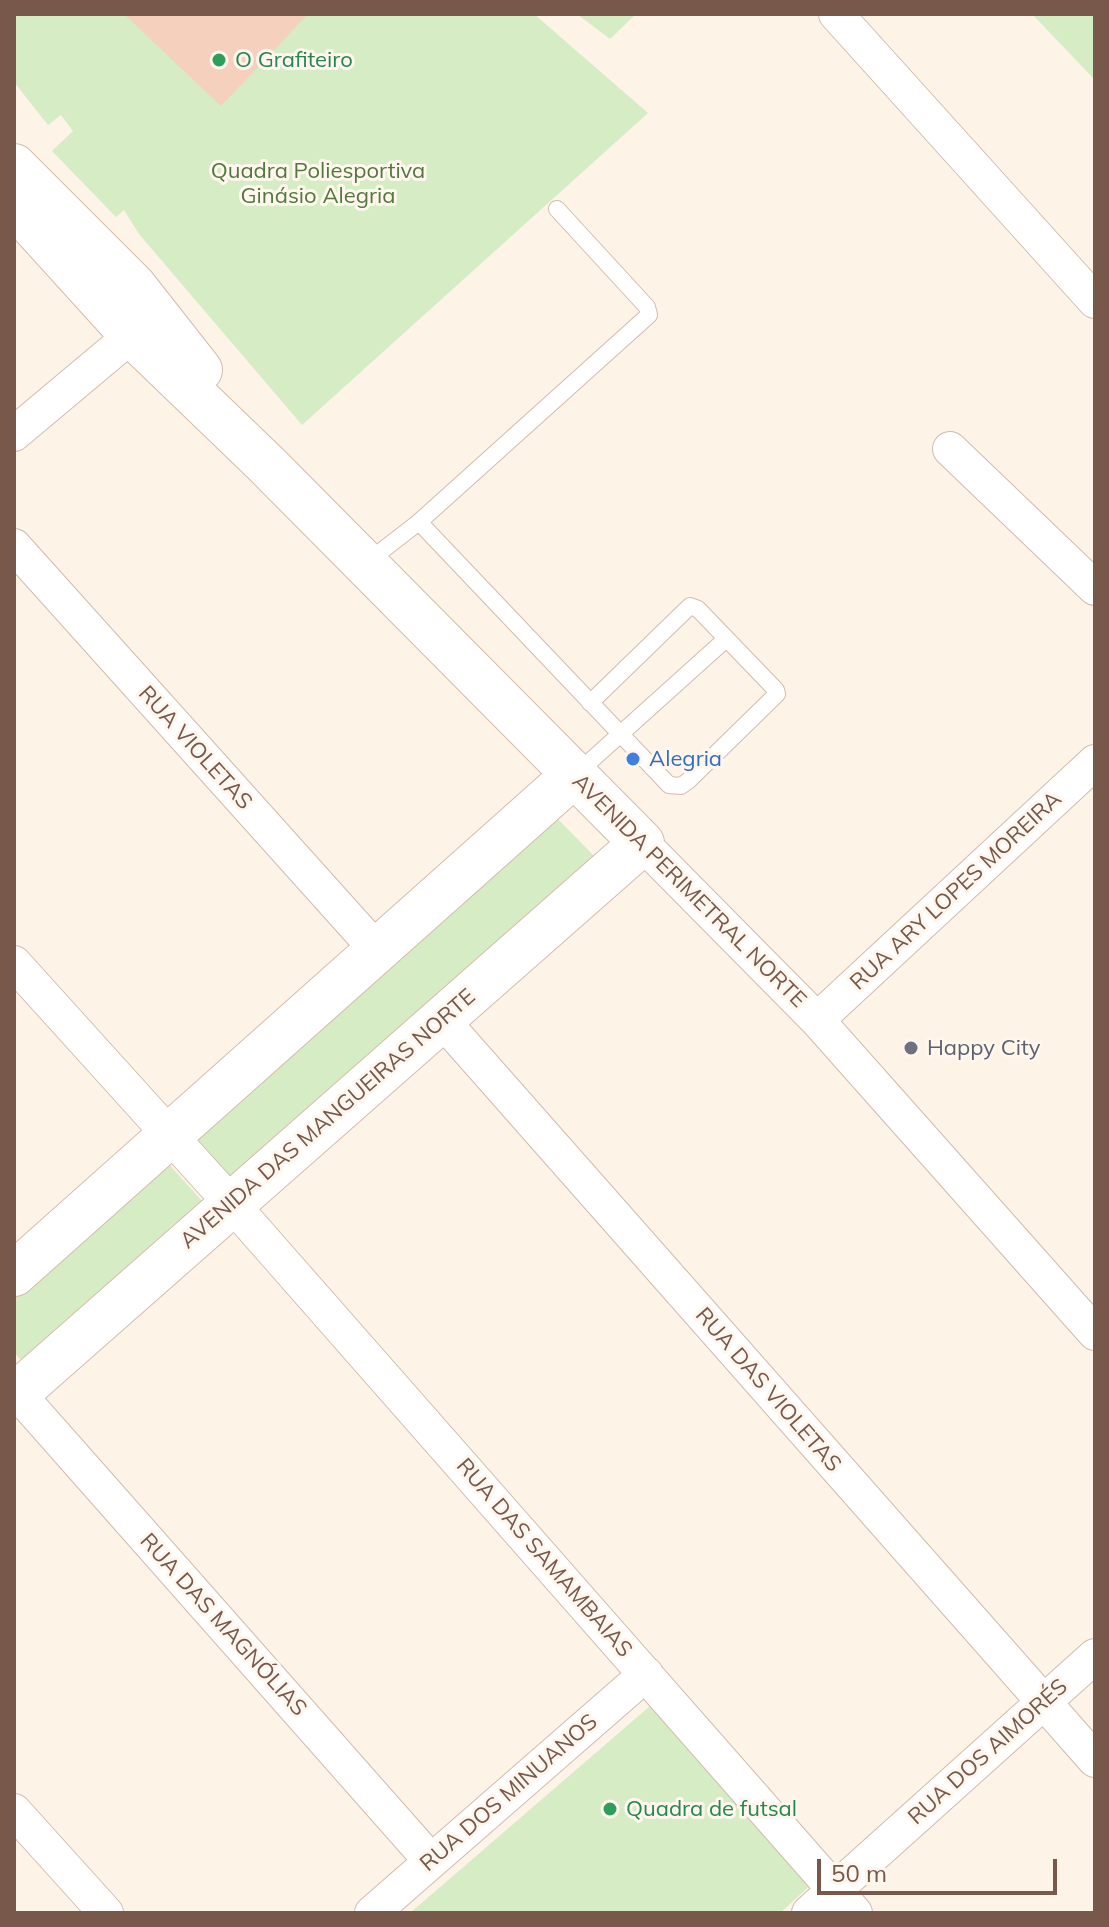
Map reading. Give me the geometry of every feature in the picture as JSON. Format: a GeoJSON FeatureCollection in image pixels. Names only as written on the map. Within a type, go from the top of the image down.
{"type":"FeatureCollection","features":[{"type":"Feature","properties":{"kind":"street"},"geometry":{"type":"LineString","coordinates":[[836,14],[1095,301]]}},
{"type":"Feature","properties":{"kind":"street","name":"AVENIDA PERIMETRAL NORTE"},"geometry":{"type":"LineString","coordinates":[[14,166],[148,303],[213,387],[266,464]]}},
{"type":"Feature","properties":{"kind":"street","name":"AVENIDA PERIMETRAL NORTE"},"geometry":{"type":"LineString","coordinates":[[14,205],[132,335],[266,464],[817,1020],[1095,1333]]}},
{"type":"Feature","properties":{"kind":"street"},"geometry":{"type":"LineString","coordinates":[[14,434],[132,335]]}},
{"type":"Feature","properties":{"kind":"street"},"geometry":{"type":"LineString","coordinates":[[950,449],[1095,588]]}},
{"type":"Feature","properties":{"kind":"street","name":"RUA VIOLETAS"},"geometry":{"type":"LineString","coordinates":[[14,546],[376,949]]}},
{"type":"Feature","properties":{"kind":"street","name":"RUA ARY LOPES MOREIRA"},"geometry":{"type":"LineString","coordinates":[[817,1020],[1095,762]]}},
{"type":"Feature","properties":{"kind":"street"},"geometry":{"type":"LineString","coordinates":[[14,1274],[575,774]]}},
{"type":"Feature","properties":{"kind":"street","name":"AVENIDA DAS MANGUEIRAS NORTE"},"geometry":{"type":"LineString","coordinates":[[15,1393],[642,843]]}},
{"type":"Feature","properties":{"kind":"street","name":"RUA DAS SAMAMBAIAS"},"geometry":{"type":"LineString","coordinates":[[14,963],[170,1134],[845,1902]]}},
{"type":"Feature","properties":{"kind":"street","name":"RUA DAS VIOLETAS"},"geometry":{"type":"LineString","coordinates":[[442,1020],[1095,1760]]}},
{"type":"Feature","properties":{"kind":"street","name":"RUA DAS MAGNÓLIAS"},"geometry":{"type":"LineString","coordinates":[[15,1393],[431,1861]]}},
{"type":"Feature","properties":{"kind":"street","name":"RUA DOS AIMORÉS"},"geometry":{"type":"LineString","coordinates":[[809,1913],[845,1902],[1043,1702],[1095,1656]]}},
{"type":"Feature","properties":{"kind":"street","name":"RUA DOS MINUANOS"},"geometry":{"type":"LineString","coordinates":[[372,1913],[646,1674]]}},
{"type":"Feature","properties":{"kind":"street"},"geometry":{"type":"LineString","coordinates":[[14,1811],[106,1913]]}},
{"type":"Feature","properties":{"kind":"lane"},"geometry":{"type":"LineString","coordinates":[[365,564],[419,522],[649,315],[647,307],[557,209]]}},
{"type":"Feature","properties":{"kind":"lane"},"geometry":{"type":"LineString","coordinates":[[419,522],[590,703],[669,785],[681,786],[688,781],[776,697],[776,690],[698,609],[686,607],[590,703]]}},
{"type":"Feature","properties":{"kind":"lane"},"geometry":{"type":"LineString","coordinates":[[575,774],[726,639]]}},
{"type":"Feature","properties":{"kind":"green space","name":"Quadra Poliesportiva Ginásio Alegria"},"geometry":{"type":"Polygon","coordinates":[[[14,14],[534,14],[648,113],[302,425],[139,234],[124,210],[116,217],[52,151],[73,131],[61,115],[48,125],[14,82],[14,14]]]}},
{"type":"Feature","properties":{"kind":"green space"},"geometry":{"type":"Polygon","coordinates":[[[577,14],[636,14],[610,39],[577,14]]]}},
{"type":"Feature","properties":{"kind":"green space"},"geometry":{"type":"Polygon","coordinates":[[[1032,14],[1095,14],[1095,80],[1032,14]]]}},
{"type":"Feature","properties":{"kind":"green space"},"geometry":{"type":"Polygon","coordinates":[[[551,812],[595,857],[237,1184],[191,1132],[551,812]]]}},
{"type":"Feature","properties":{"kind":"green space"},"geometry":{"type":"Polygon","coordinates":[[[165,1160],[203,1202],[28,1369],[14,1352],[14,1289],[165,1160]]]}},
{"type":"Feature","properties":{"kind":"green space"},"geometry":{"type":"Polygon","coordinates":[[[657,1700],[814,1882],[780,1913],[410,1913],[657,1700]]]}},
{"type":"Feature","properties":{"kind":"building","name":"O Grafiteiro"},"geometry":{"type":"Polygon","coordinates":[[[124,14],[308,14],[221,106],[124,14]]]}},
{"type":"Feature","properties":{"kind":"place","name":"O Grafiteiro"},"geometry":{"type":"Point","coordinates":[219,60]}},
{"type":"Feature","properties":{"kind":"place","name":"Alegria"},"geometry":{"type":"Point","coordinates":[633,759]}},
{"type":"Feature","properties":{"kind":"place","name":"Happy City"},"geometry":{"type":"Point","coordinates":[911,1048]}},
{"type":"Feature","properties":{"kind":"place","name":"Quadra de futsal"},"geometry":{"type":"Point","coordinates":[610,1809]}}]}
